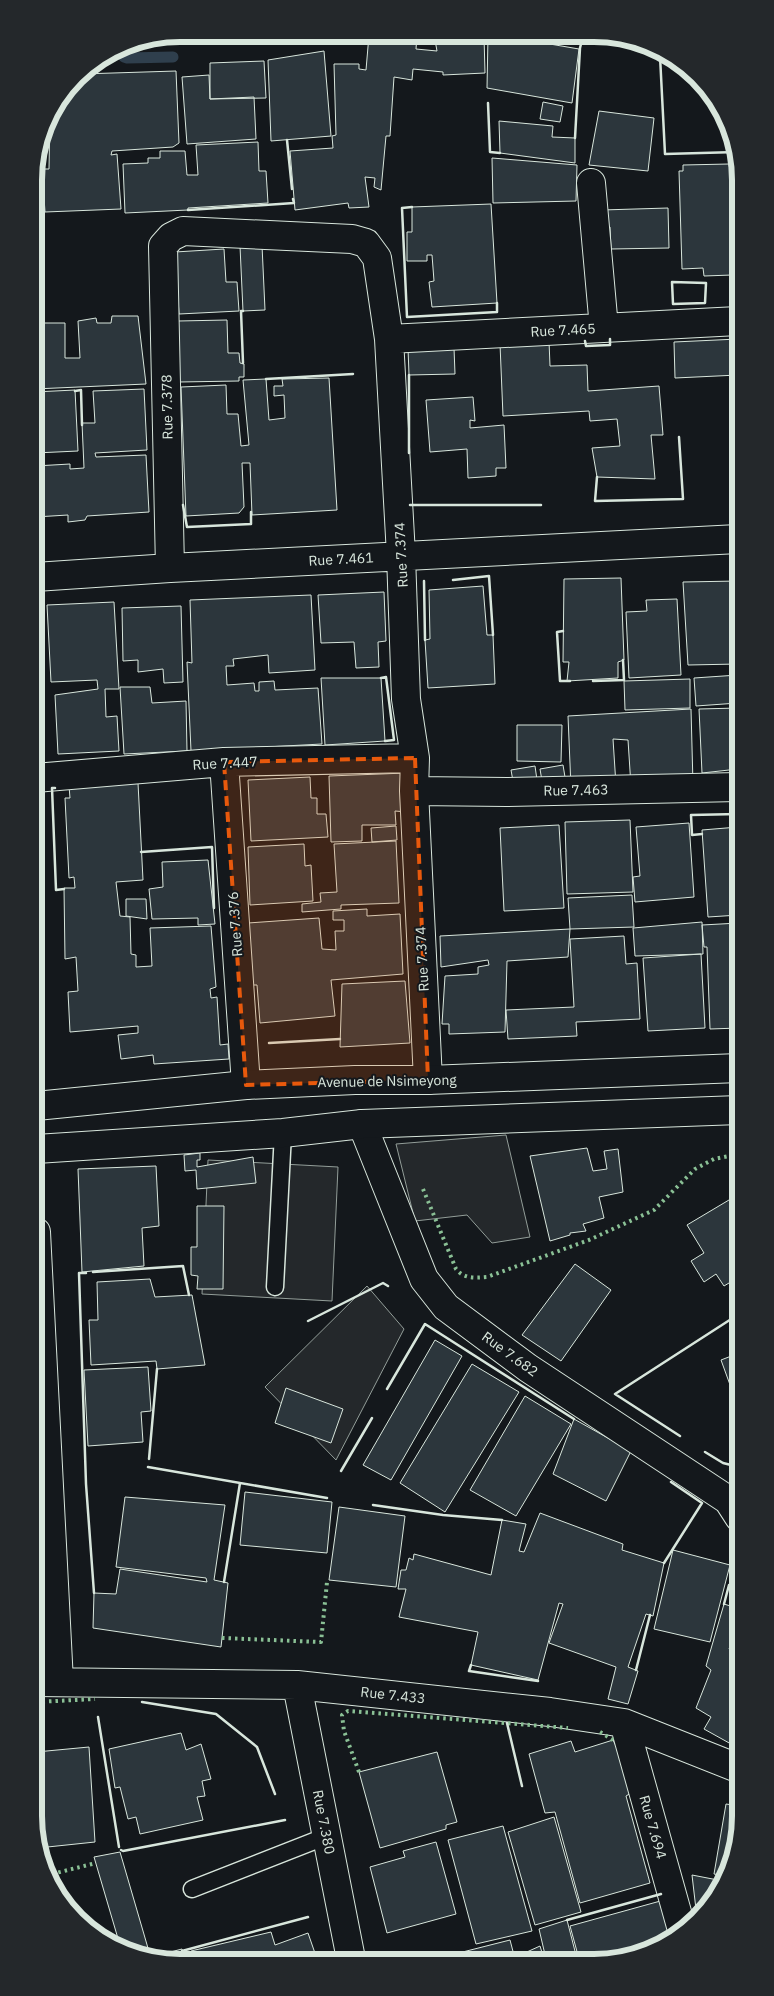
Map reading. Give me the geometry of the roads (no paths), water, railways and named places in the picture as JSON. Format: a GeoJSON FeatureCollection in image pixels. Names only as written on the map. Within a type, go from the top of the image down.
{"type":"FeatureCollection","features":[{"type":"Feature","properties":{"kind":"street"},"geometry":{"type":"LineString","coordinates":[[591,183],[604,328]]}},
{"type":"Feature","properties":{"kind":"street","name":"Rue 7.374"},"geometry":{"type":"LineString","coordinates":[[163,246],[171,237],[183,231],[352,239],[366,244],[377,258],[389,339],[401,555],[406,699],[414,758],[428,1080]]}},
{"type":"Feature","properties":{"kind":"street","name":"Rue 7.378"},"geometry":{"type":"LineString","coordinates":[[163,246],[170,568]]}},
{"type":"Feature","properties":{"kind":"street","name":"Rue 7.465"},"geometry":{"type":"LineString","coordinates":[[389,339],[732,321]]}},
{"type":"Feature","properties":{"kind":"street","name":"Rue 7.461"},"geometry":{"type":"LineString","coordinates":[[43,576],[401,555],[732,539]]}},
{"type":"Feature","properties":{"kind":"street","name":"Rue 7.447"},"geometry":{"type":"LineString","coordinates":[[43,777],[224,762],[414,758]]}},
{"type":"Feature","properties":{"kind":"street","name":"Rue 7.376"},"geometry":{"type":"LineString","coordinates":[[224,762],[246,1086]]}},
{"type":"Feature","properties":{"kind":"street","name":"Rue 7.463"},"geometry":{"type":"LineString","coordinates":[[414,791],[508,792],[732,787]]}},
{"type":"Feature","properties":{"kind":"street","name":"Avenue de Nsimeyong"},"geometry":{"type":"LineString","coordinates":[[42,1105],[246,1086],[355,1080],[428,1080],[731,1068]]}},
{"type":"Feature","properties":{"kind":"street"},"geometry":{"type":"LineString","coordinates":[[42,1149],[283,1133],[362,1124],[731,1110]]}},
{"type":"Feature","properties":{"kind":"street","name":"Rue 7.682"},"geometry":{"type":"LineString","coordinates":[[362,1124],[424,1279],[446,1307],[528,1368],[731,1501]]}},
{"type":"Feature","properties":{"kind":"street"},"geometry":{"type":"LineString","coordinates":[[42,1476],[48,1682]]}},
{"type":"Feature","properties":{"kind":"street","name":"Rue 7.433"},"geometry":{"type":"LineString","coordinates":[[48,1682],[297,1685],[550,1712],[624,1723],[731,1765]]}},
{"type":"Feature","properties":{"kind":"street","name":"Rue 7.380"},"geometry":{"type":"LineString","coordinates":[[297,1685],[350,1954]]}},
{"type":"Feature","properties":{"kind":"street","name":"Rue 7.694"},"geometry":{"type":"LineString","coordinates":[[624,1723],[680,1923]]}},
{"type":"Feature","properties":{"kind":"lane"},"geometry":{"type":"LineString","coordinates":[[275,1287],[283,1133]]}},
{"type":"Feature","properties":{"kind":"lane"},"geometry":{"type":"LineString","coordinates":[[192,1889],[327,1836]]}},
{"type":"Feature","properties":{"kind":"waterway"},"geometry":{"type":"LineString","coordinates":[[123,55],[127,58],[173,57]]}}]}
